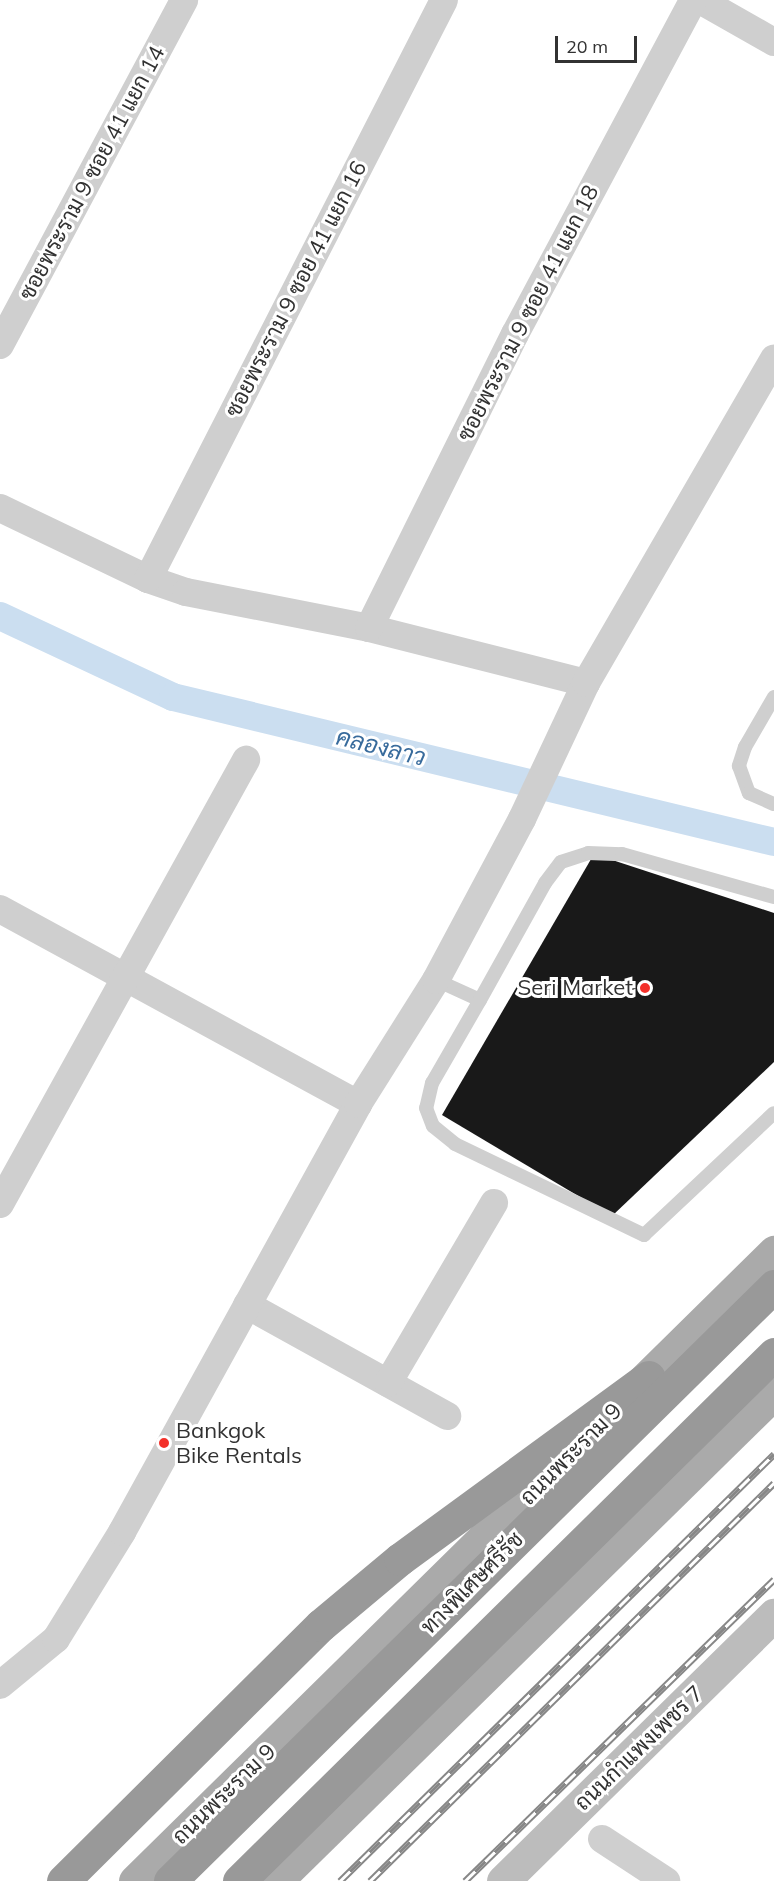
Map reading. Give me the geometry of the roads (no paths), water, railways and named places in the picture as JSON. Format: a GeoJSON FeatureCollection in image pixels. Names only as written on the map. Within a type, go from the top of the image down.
{"type":"FeatureCollection","features":[{"type":"Feature","properties":{"kind":"highway","name":"ทางพิเศษศรีรัช"},"geometry":{"type":"LineString","coordinates":[[170,1881],[774,1286]]}},
{"type":"Feature","properties":{"kind":"highway"},"geometry":{"type":"LineString","coordinates":[[239,1881],[774,1354]]}},
{"type":"Feature","properties":{"kind":"highway"},"geometry":{"type":"LineString","coordinates":[[63,1881],[241,1701],[321,1625],[400,1559],[649,1377]]}},
{"type":"Feature","properties":{"kind":"main road","name":"ถนนพระราม 9"},"geometry":{"type":"LineString","coordinates":[[135,1881],[774,1252]]}},
{"type":"Feature","properties":{"kind":"main road"},"geometry":{"type":"LineString","coordinates":[[276,1881],[774,1393]]}},
{"type":"Feature","properties":{"kind":"street","name":"ซอยพระราม 9 ซอย 41 แยก 14"},"geometry":{"type":"LineString","coordinates":[[0,345],[184,0]]}},
{"type":"Feature","properties":{"kind":"street","name":"ซอยพระราม 9 ซอย 41 แยก 16"},"geometry":{"type":"LineString","coordinates":[[148,579],[444,0]]}},
{"type":"Feature","properties":{"kind":"street","name":"ซอยพระราม 9 ซอย 41 แยก 18"},"geometry":{"type":"LineString","coordinates":[[369,628],[515,334],[693,0]]}},
{"type":"Feature","properties":{"kind":"street"},"geometry":{"type":"LineString","coordinates":[[700,0],[774,42]]}},
{"type":"Feature","properties":{"kind":"street"},"geometry":{"type":"LineString","coordinates":[[0,1685],[56,1639],[122,1532],[358,1104],[436,980],[522,819],[586,683],[774,359]]}},
{"type":"Feature","properties":{"kind":"street"},"geometry":{"type":"LineString","coordinates":[[0,508],[148,579],[186,592],[369,628],[586,683]]}},
{"type":"Feature","properties":{"kind":"street"},"geometry":{"type":"LineString","coordinates":[[0,1204],[129,977],[246,760]]}},
{"type":"Feature","properties":{"kind":"street"},"geometry":{"type":"LineString","coordinates":[[0,909],[129,977],[358,1104]]}},
{"type":"Feature","properties":{"kind":"street"},"geometry":{"type":"LineString","coordinates":[[388,1383],[494,1203]]}},
{"type":"Feature","properties":{"kind":"street"},"geometry":{"type":"LineString","coordinates":[[247,1305],[447,1416]]}},
{"type":"Feature","properties":{"kind":"street","name":"ถนนกำแพงเพชร 7"},"geometry":{"type":"LineString","coordinates":[[503,1881],[774,1615]]}},
{"type":"Feature","properties":{"kind":"street"},"geometry":{"type":"LineString","coordinates":[[602,1839],[666,1881]]}},
{"type":"Feature","properties":{"kind":"lane"},"geometry":{"type":"LineString","coordinates":[[774,697],[744,747],[739,766],[749,793],[774,804]]}},
{"type":"Feature","properties":{"kind":"lane"},"geometry":{"type":"LineString","coordinates":[[774,897],[622,854],[588,853],[561,862],[545,883],[432,1083],[426,1108],[434,1125],[455,1144],[644,1235],[774,1113]]}},
{"type":"Feature","properties":{"kind":"lane"},"geometry":{"type":"LineString","coordinates":[[436,980],[480,1000]]}},
{"type":"Feature","properties":{"kind":"waterway","name":"คลองลาว"},"geometry":{"type":"LineString","coordinates":[[0,616],[173,697],[774,842]]}},
{"type":"Feature","properties":{"kind":"railway"},"geometry":{"type":"LineString","coordinates":[[340,1881],[774,1454]]}},
{"type":"Feature","properties":{"kind":"railway"},"geometry":{"type":"LineString","coordinates":[[370,1881],[774,1483]]}},
{"type":"Feature","properties":{"kind":"railway"},"geometry":{"type":"LineString","coordinates":[[465,1881],[774,1579]]}},
{"type":"Feature","properties":{"kind":"place","name":"Seri Market"},"geometry":{"type":"Point","coordinates":[645,988]}},
{"type":"Feature","properties":{"kind":"place","name":"Bankgok Bike Rentals"},"geometry":{"type":"Point","coordinates":[164,1443]}}]}
